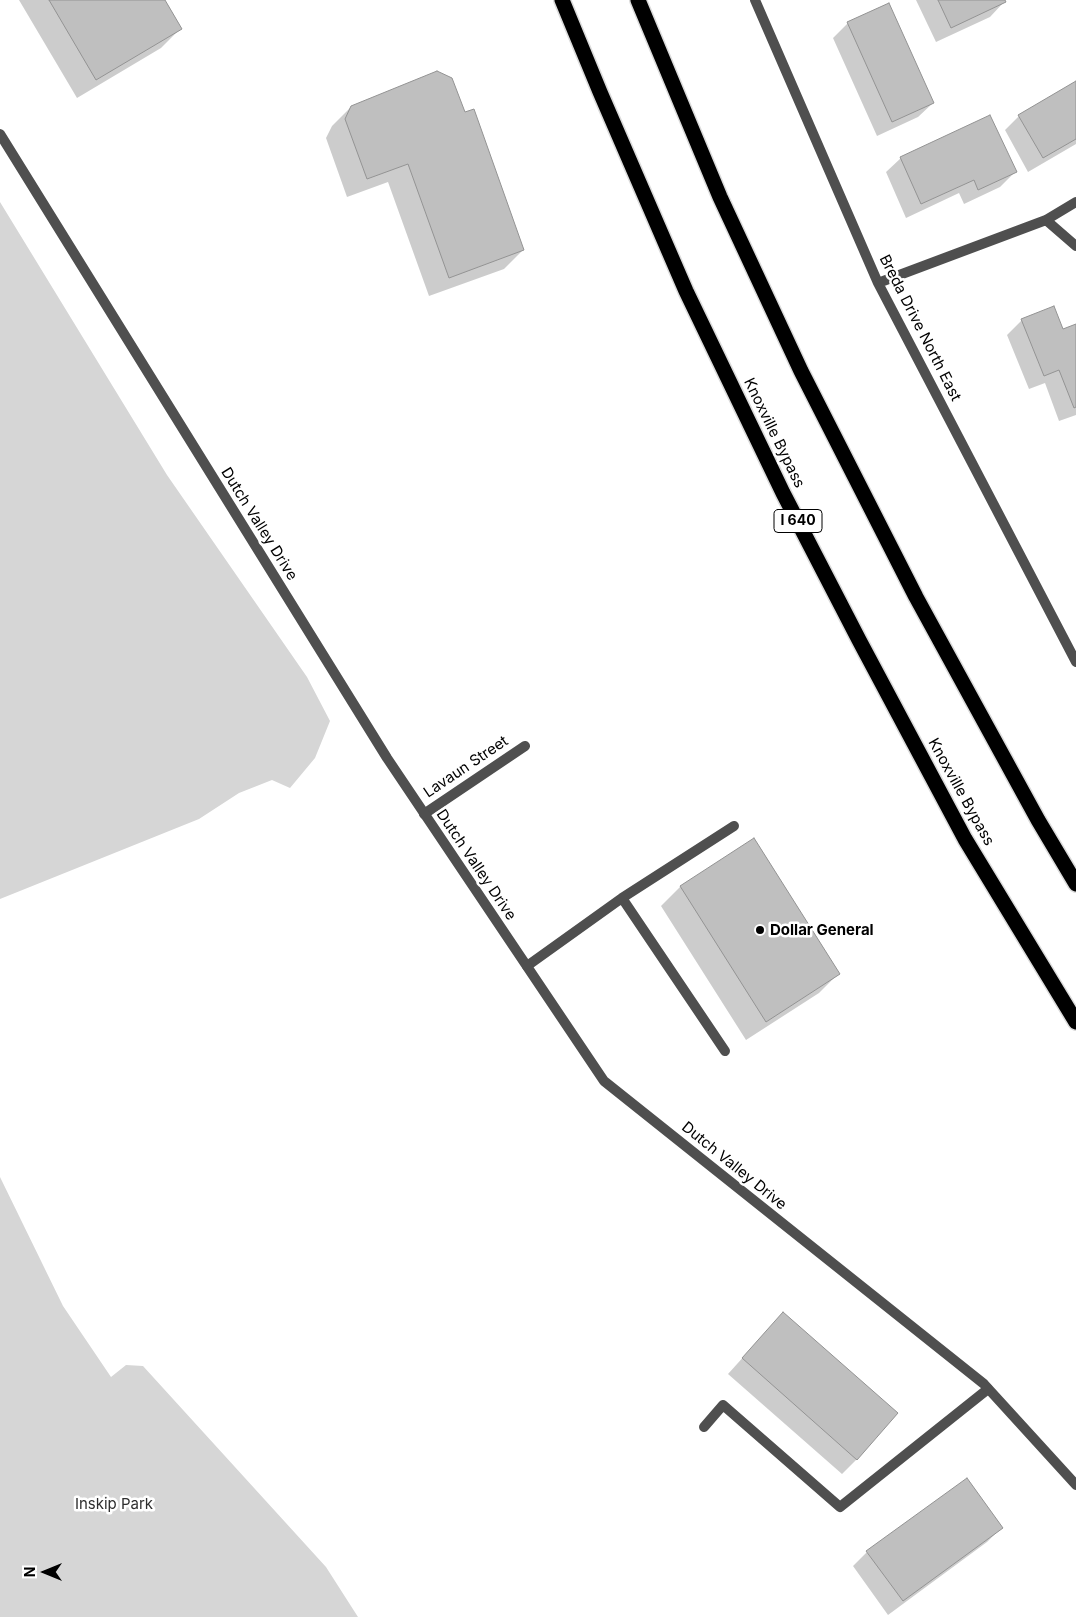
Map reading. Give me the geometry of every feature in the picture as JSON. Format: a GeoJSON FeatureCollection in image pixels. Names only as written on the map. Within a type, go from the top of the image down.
{"type":"FeatureCollection","features":[{"type":"Feature","properties":{"kind":"highway","name":"Knoxville Bypass"},"geometry":{"type":"LineString","coordinates":[[562,0],[686,291],[783,493],[965,839],[1076,1022]]}},
{"type":"Feature","properties":{"kind":"highway"},"geometry":{"type":"LineString","coordinates":[[638,0],[720,197],[801,371],[916,597],[1038,820],[1076,884]]}},
{"type":"Feature","properties":{"kind":"street","name":"Breda Drive North East"},"geometry":{"type":"LineString","coordinates":[[755,0],[878,283],[1073,649],[1076,662]]}},
{"type":"Feature","properties":{"kind":"street","name":"Dutch Valley Drive"},"geometry":{"type":"LineString","coordinates":[[0,134],[374,737],[604,1081],[988,1389],[1076,1485]]}},
{"type":"Feature","properties":{"kind":"street"},"geometry":{"type":"LineString","coordinates":[[878,283],[1046,220],[1076,202]]}},
{"type":"Feature","properties":{"kind":"street"},"geometry":{"type":"LineString","coordinates":[[1046,220],[1076,246]]}},
{"type":"Feature","properties":{"kind":"street","name":"Lavaun Street"},"geometry":{"type":"LineString","coordinates":[[424,814],[525,746]]}},
{"type":"Feature","properties":{"kind":"street"},"geometry":{"type":"LineString","coordinates":[[527,966],[622,898],[734,826]]}},
{"type":"Feature","properties":{"kind":"street"},"geometry":{"type":"LineString","coordinates":[[622,898],[725,1050]]}},
{"type":"Feature","properties":{"kind":"street"},"geometry":{"type":"LineString","coordinates":[[704,1427],[723,1405],[840,1507],[988,1389]]}},
{"type":"Feature","properties":{"kind":"green space"},"geometry":{"type":"Polygon","coordinates":[[[0,202],[167,475],[307,677],[330,721],[315,758],[290,788],[272,780],[239,793],[199,819],[0,899],[0,202]]]}},
{"type":"Feature","properties":{"kind":"green space","name":"Inskip Park"},"geometry":{"type":"Polygon","coordinates":[[[0,1177],[63,1306],[111,1377],[126,1365],[143,1366],[326,1567],[358,1617],[0,1617],[0,1177]]]}},
{"type":"Feature","properties":{"kind":"building"},"geometry":{"type":"Polygon","coordinates":[[[49,0],[165,0],[182,29],[96,80],[49,0]]]}},
{"type":"Feature","properties":{"kind":"building"},"geometry":{"type":"Polygon","coordinates":[[[938,0],[1005,0],[1006,2],[951,28],[938,0]]]}},
{"type":"Feature","properties":{"kind":"building"},"geometry":{"type":"Polygon","coordinates":[[[889,3],[934,103],[892,122],[847,22],[889,3]]]}},
{"type":"Feature","properties":{"kind":"building"},"geometry":{"type":"Polygon","coordinates":[[[437,71],[452,78],[465,112],[474,109],[524,250],[449,278],[408,164],[367,179],[345,119],[351,106],[437,71]]]}},
{"type":"Feature","properties":{"kind":"building"},"geometry":{"type":"Polygon","coordinates":[[[1076,81],[1076,139],[1043,158],[1018,115],[1076,81]]]}},
{"type":"Feature","properties":{"kind":"building"},"geometry":{"type":"Polygon","coordinates":[[[990,115],[1017,172],[978,190],[974,180],[921,204],[900,157],[990,115]]]}},
{"type":"Feature","properties":{"kind":"building"},"geometry":{"type":"Polygon","coordinates":[[[1054,306],[1063,329],[1076,324],[1076,407],[1074,408],[1059,370],[1044,376],[1021,319],[1054,306]]]}},
{"type":"Feature","properties":{"kind":"building","name":"Dollar General"},"geometry":{"type":"Polygon","coordinates":[[[754,838],[840,974],[766,1022],[680,886],[754,838]]]}},
{"type":"Feature","properties":{"kind":"building"},"geometry":{"type":"Polygon","coordinates":[[[783,1312],[898,1413],[857,1460],[742,1358],[783,1312]]]}},
{"type":"Feature","properties":{"kind":"building"},"geometry":{"type":"Polygon","coordinates":[[[967,1478],[1003,1528],[903,1601],[866,1551],[967,1478]]]}},
{"type":"Feature","properties":{"kind":"place","name":"Dollar General"},"geometry":{"type":"Point","coordinates":[760,930]}}]}
